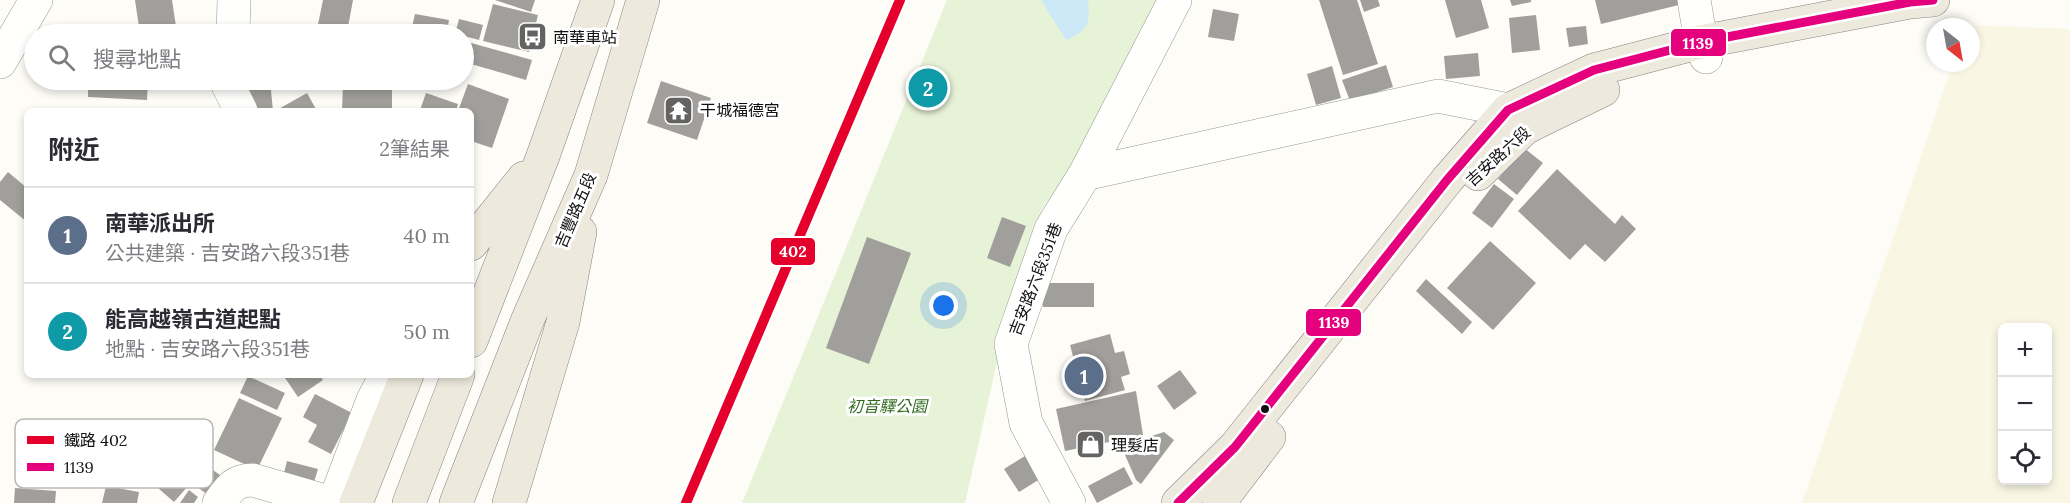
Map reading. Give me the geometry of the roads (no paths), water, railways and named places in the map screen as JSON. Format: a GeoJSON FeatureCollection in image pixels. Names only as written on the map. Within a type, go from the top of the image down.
{"type":"FeatureCollection","features":[{"type":"Feature","properties":{"kind":"main road"},"geometry":{"type":"LineString","coordinates":[[474,333],[543,156],[598,0]]}},
{"type":"Feature","properties":{"kind":"main road","name":"吉豐路五段"},"geometry":{"type":"LineString","coordinates":[[456,503],[528,319],[591,175],[643,0]]}},
{"type":"Feature","properties":{"kind":"main road","name":"吉安路六段"},"geometry":{"type":"LineString","coordinates":[[1703,50],[1910,2],[1933,0]]}},
{"type":"Feature","properties":{"kind":"main road","name":"吉安路六段"},"geometry":{"type":"LineString","coordinates":[[1178,503],[1235,447],[1447,180],[1517,119],[1594,70],[1910,16],[1947,0]]}},
{"type":"Feature","properties":{"kind":"main road","name":"吉安路六段"},"geometry":{"type":"LineString","coordinates":[[1220,503],[1517,119]]}},
{"type":"Feature","properties":{"kind":"main road"},"geometry":{"type":"LineString","coordinates":[[474,240],[543,156]]}},
{"type":"Feature","properties":{"kind":"main road"},"geometry":{"type":"LineString","coordinates":[[508,503],[563,322],[591,175]]}},
{"type":"Feature","properties":{"kind":"main road"},"geometry":{"type":"LineString","coordinates":[[356,503],[406,378]]}},
{"type":"Feature","properties":{"kind":"main road"},"geometry":{"type":"LineString","coordinates":[[409,503],[457,378]]}},
{"type":"Feature","properties":{"kind":"street"},"geometry":{"type":"LineString","coordinates":[[0,62],[36,0]]}},
{"type":"Feature","properties":{"kind":"street"},"geometry":{"type":"LineString","coordinates":[[233,24],[234,0]]}},
{"type":"Feature","properties":{"kind":"street","name":"吉安路六段351巷"},"geometry":{"type":"LineString","coordinates":[[1069,503],[1026,423],[1011,344],[1051,230],[1085,174],[1175,0]]}},
{"type":"Feature","properties":{"kind":"street"},"geometry":{"type":"LineString","coordinates":[[1694,0],[1703,50]]}},
{"type":"Feature","properties":{"kind":"street"},"geometry":{"type":"LineString","coordinates":[[230,90],[240,108]]}},
{"type":"Feature","properties":{"kind":"street"},"geometry":{"type":"LineString","coordinates":[[1085,174],[1438,96],[1517,119]]}},
{"type":"Feature","properties":{"kind":"street"},"geometry":{"type":"LineString","coordinates":[[219,503],[230,488],[242,480],[252,480],[333,503],[373,400],[384,378]]}},
{"type":"Feature","properties":{"kind":"water"},"geometry":{"type":"Polygon","coordinates":[[[1041,0],[1088,0],[1089,15],[1084,29],[1066,40],[1041,0]]]}},
{"type":"Feature","properties":{"kind":"rail line","name":"402"},"geometry":{"type":"LineString","coordinates":[[686,503],[900,0]]}},
{"type":"Feature","properties":{"kind":"place","name":"南華車站"},"geometry":{"type":"Point","coordinates":[532,37]}},
{"type":"Feature","properties":{"kind":"place","name":"能高越嶺古道起點"},"geometry":{"type":"Point","coordinates":[928,88]}},
{"type":"Feature","properties":{"kind":"place","name":"干城福德宮"},"geometry":{"type":"Point","coordinates":[679,110]}},
{"type":"Feature","properties":{"kind":"place","name":"南華派出所"},"geometry":{"type":"Point","coordinates":[1084,376]}},
{"type":"Feature","properties":{"kind":"place","name":"理髮店"},"geometry":{"type":"Point","coordinates":[1090,445]}},
{"type":"Feature","properties":{"kind":"park label","name":"初音驛公園"},"geometry":{"type":"Point","coordinates":[887,406]}}]}
